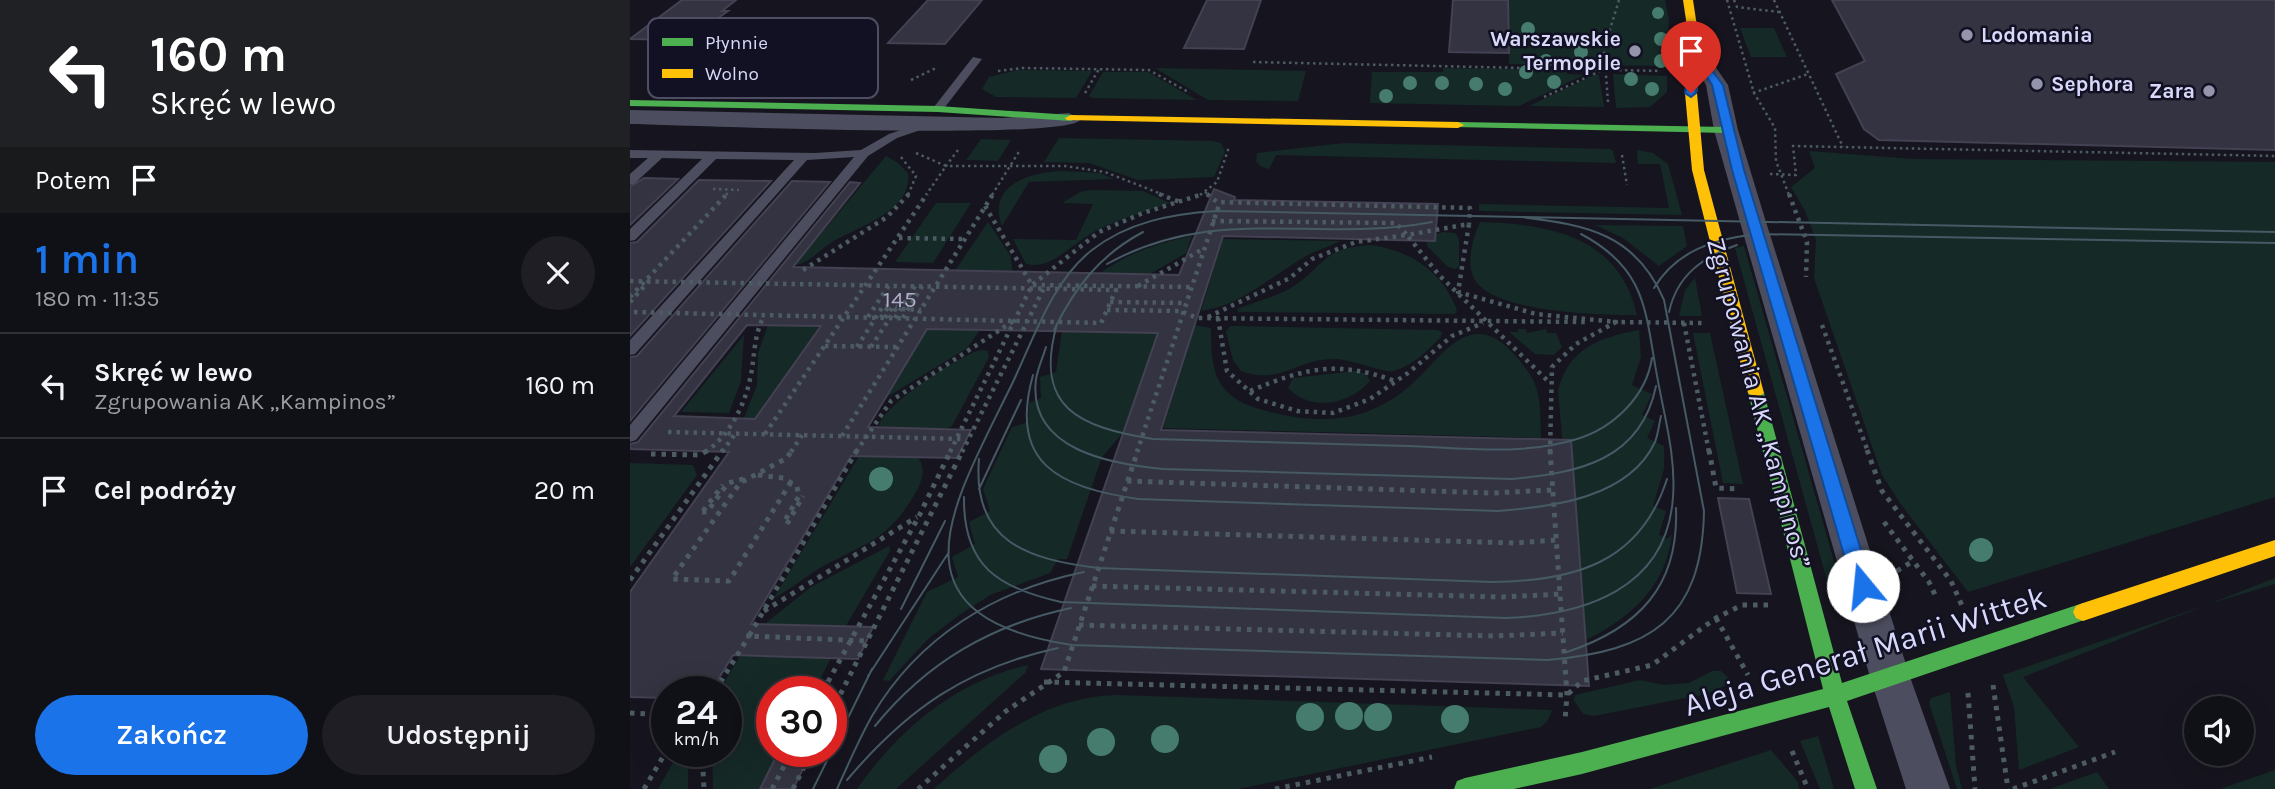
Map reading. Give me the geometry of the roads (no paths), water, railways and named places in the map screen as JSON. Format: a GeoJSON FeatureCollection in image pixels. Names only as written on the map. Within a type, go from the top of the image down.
{"type":"FeatureCollection","features":[{"type":"Feature","properties":{"kind":"street","name":"Zgrupowania AK „Kampinos”"},"geometry":{"type":"LineString","coordinates":[[1688,0],[1696,53],[1691,82],[1699,170],[1835,695],[1867,789]]}},
{"type":"Feature","properties":{"kind":"street","name":"Zgrupowania AK „Kampinos”"},"geometry":{"type":"LineString","coordinates":[[1696,53],[1717,85],[1726,130],[1890,677],[1928,789]]}},
{"type":"Feature","properties":{"kind":"street"},"geometry":{"type":"LineString","coordinates":[[630,103],[934,116],[1003,125],[1084,110]]}},
{"type":"Feature","properties":{"kind":"street"},"geometry":{"type":"LineString","coordinates":[[630,117],[934,116],[1084,110],[1726,130]]}},
{"type":"Feature","properties":{"kind":"street","name":"Aleja Generał Marii Wittek"},"geometry":{"type":"LineString","coordinates":[[1465,789],[1616,754],[1835,695],[2275,548]]}},
{"type":"Feature","properties":{"kind":"lane"},"geometry":{"type":"LineString","coordinates":[[630,154],[804,157],[864,153],[888,145],[934,116],[977,59]]}},
{"type":"Feature","properties":{"kind":"lane"},"geometry":{"type":"LineString","coordinates":[[630,436],[864,153]]}},
{"type":"Feature","properties":{"kind":"lane"},"geometry":{"type":"LineString","coordinates":[[630,181],[659,154]]}},
{"type":"Feature","properties":{"kind":"lane"},"geometry":{"type":"LineString","coordinates":[[630,237],[713,155]]}},
{"type":"Feature","properties":{"kind":"lane"},"geometry":{"type":"LineString","coordinates":[[630,350],[804,157]]}},
{"type":"Feature","properties":{"kind":"tram line"},"geometry":{"type":"LineString","coordinates":[[949,553],[955,513],[969,473],[1044,313],[1065,278],[1092,250],[1106,240],[1135,226],[1166,217],[1216,211],[1521,217]]}},
{"type":"Feature","properties":{"kind":"tram line"},"geometry":{"type":"LineString","coordinates":[[1521,217],[2275,232]]}},
{"type":"Feature","properties":{"kind":"tram line"},"geometry":{"type":"LineString","coordinates":[[1521,217],[1567,224],[1607,237],[1639,260],[1656,285]]}},
{"type":"Feature","properties":{"kind":"tram line"},"geometry":{"type":"LineString","coordinates":[[1107,264],[1148,246],[1188,235],[1267,228],[1389,228],[1432,222]]}},
{"type":"Feature","properties":{"kind":"tram line"},"geometry":{"type":"LineString","coordinates":[[1057,325],[1080,286],[1101,262],[1143,232]]}},
{"type":"Feature","properties":{"kind":"tram line"},"geometry":{"type":"LineString","coordinates":[[1022,590],[1061,602],[1506,618],[1564,611],[1592,603],[1617,591],[1638,575],[1655,554],[1667,528],[1673,497],[1673,468],[1650,335],[1640,296],[1620,263],[1581,234]]}},
{"type":"Feature","properties":{"kind":"tram line"},"geometry":{"type":"LineString","coordinates":[[1656,285],[1674,264],[1698,249],[1726,239],[1757,234],[2275,243]]}},
{"type":"Feature","properties":{"kind":"tram line"},"geometry":{"type":"LineString","coordinates":[[1669,312],[1678,288],[1693,269],[1713,255],[1737,245]]}},
{"type":"Feature","properties":{"kind":"tram line"},"geometry":{"type":"LineString","coordinates":[[1008,628],[1072,645],[1548,660],[1615,648],[1642,638],[1664,623],[1681,604],[1693,579],[1701,548],[1704,511],[1664,300],[1656,285]]}},
{"type":"Feature","properties":{"kind":"tram line"},"geometry":{"type":"LineString","coordinates":[[1654,288],[1656,285]]}},
{"type":"Feature","properties":{"kind":"tram line"},"geometry":{"type":"LineString","coordinates":[[1054,330],[1057,325]]}},
{"type":"Feature","properties":{"kind":"tram line"},"geometry":{"type":"LineString","coordinates":[[1057,325],[1051,353],[1051,376],[1057,394],[1068,408],[1103,428],[1153,439],[1493,450],[1536,448],[1577,439],[1615,419],[1643,386],[1652,358]]}},
{"type":"Feature","properties":{"kind":"tram line"},"geometry":{"type":"LineString","coordinates":[[1046,347],[1036,379],[1037,403],[1045,422],[1059,437],[1077,449],[1098,457],[1163,469],[1512,479],[1561,472],[1604,458],[1622,446],[1637,431],[1648,411],[1656,386]]}},
{"type":"Feature","properties":{"kind":"tram line"},"geometry":{"type":"LineString","coordinates":[[1033,375],[1027,405],[1028,430],[1034,450],[1046,466],[1063,478],[1085,487],[1138,499],[1498,511],[1542,506],[1587,496],[1627,476],[1643,461],[1655,442],[1661,416]]}},
{"type":"Feature","properties":{"kind":"tram line"},"geometry":{"type":"LineString","coordinates":[[979,488],[1021,400]]}},
{"type":"Feature","properties":{"kind":"tram line"},"geometry":{"type":"LineString","coordinates":[[979,459],[979,488]]}},
{"type":"Feature","properties":{"kind":"tram line"},"geometry":{"type":"LineString","coordinates":[[979,488],[985,510],[995,528],[1009,541],[1048,559],[1072,564],[1098,568],[1492,582],[1550,577],[1600,562],[1621,549],[1640,531],[1655,508],[1667,479]]}},
{"type":"Feature","properties":{"kind":"tram line"},"geometry":{"type":"LineString","coordinates":[[964,497],[965,521],[978,557],[988,570],[1002,581],[1022,590]]}},
{"type":"Feature","properties":{"kind":"tram line"},"geometry":{"type":"LineString","coordinates":[[1567,652],[1615,630],[1650,600],[1662,582],[1670,560],[1675,536],[1676,508]]}},
{"type":"Feature","properties":{"kind":"tram line"},"geometry":{"type":"LineString","coordinates":[[901,609],[945,521]]}},
{"type":"Feature","properties":{"kind":"tram line"},"geometry":{"type":"LineString","coordinates":[[870,673],[949,553]]}},
{"type":"Feature","properties":{"kind":"tram line"},"geometry":{"type":"LineString","coordinates":[[949,553],[954,582],[979,612]]}},
{"type":"Feature","properties":{"kind":"tram line"},"geometry":{"type":"LineString","coordinates":[[1022,590],[1084,572]]}},
{"type":"Feature","properties":{"kind":"tram line"},"geometry":{"type":"LineString","coordinates":[[979,612],[1022,590]]}},
{"type":"Feature","properties":{"kind":"tram line"},"geometry":{"type":"LineString","coordinates":[[1008,628],[1071,608]]}},
{"type":"Feature","properties":{"kind":"tram line"},"geometry":{"type":"LineString","coordinates":[[837,789],[872,716],[891,688],[913,662],[937,640],[979,612]]}},
{"type":"Feature","properties":{"kind":"tram line"},"geometry":{"type":"LineString","coordinates":[[979,612],[1008,628]]}},
{"type":"Feature","properties":{"kind":"tram line"},"geometry":{"type":"LineString","coordinates":[[875,726],[895,703],[939,665],[962,649],[1008,628]]}},
{"type":"Feature","properties":{"kind":"tram line"},"geometry":{"type":"LineString","coordinates":[[847,780],[892,732],[940,695],[995,667],[1058,648]]}},
{"type":"Feature","properties":{"kind":"tram line"},"geometry":{"type":"LineString","coordinates":[[813,789],[870,673]]}},
{"type":"Feature","properties":{"kind":"tram line"},"geometry":{"type":"LineString","coordinates":[[868,676],[870,673]]}},
{"type":"Feature","properties":{"kind":"place","name":"Lodomania"},"geometry":{"type":"Point","coordinates":[1967,35]}},
{"type":"Feature","properties":{"kind":"place","name":"Warszawskie Termopile"},"geometry":{"type":"Point","coordinates":[1635,51]}},
{"type":"Feature","properties":{"kind":"place","name":"Sephora"},"geometry":{"type":"Point","coordinates":[2037,84]}},
{"type":"Feature","properties":{"kind":"place","name":"Zara"},"geometry":{"type":"Point","coordinates":[2209,91]}}]}
